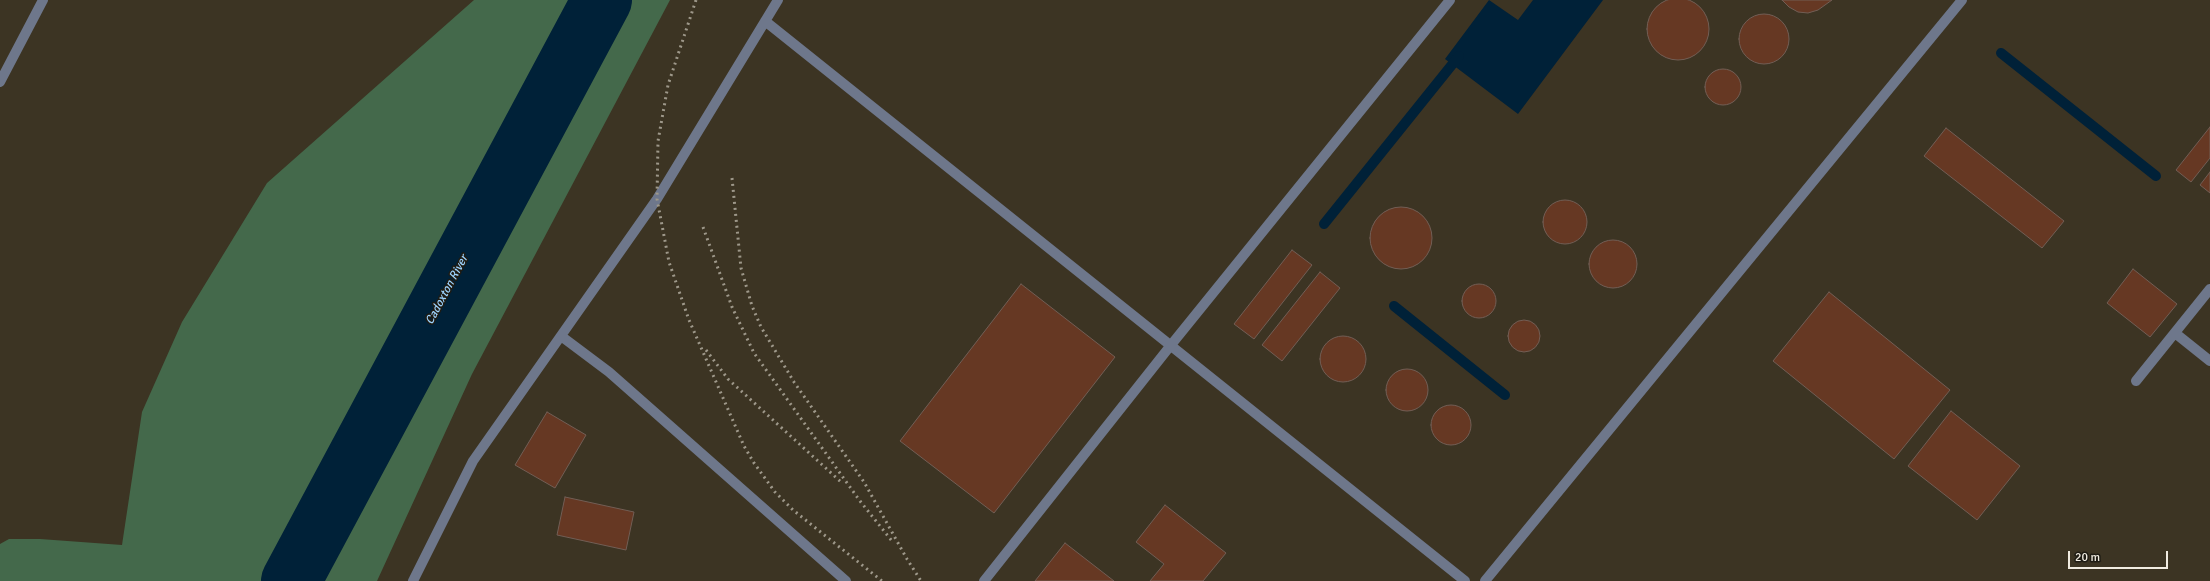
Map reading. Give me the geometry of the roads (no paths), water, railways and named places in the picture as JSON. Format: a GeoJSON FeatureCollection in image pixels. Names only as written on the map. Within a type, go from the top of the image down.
{"type":"FeatureCollection","features":[{"type":"Feature","properties":{"kind":"lane"},"geometry":{"type":"LineString","coordinates":[[0,82],[43,0]]}},
{"type":"Feature","properties":{"kind":"lane"},"geometry":{"type":"LineString","coordinates":[[412,581],[473,461],[657,198],[778,0]]}},
{"type":"Feature","properties":{"kind":"lane"},"geometry":{"type":"LineString","coordinates":[[984,581],[1170,345],[1450,0]]}},
{"type":"Feature","properties":{"kind":"lane"},"geometry":{"type":"LineString","coordinates":[[1485,581],[1962,0]]}},
{"type":"Feature","properties":{"kind":"lane"},"geometry":{"type":"LineString","coordinates":[[765,21],[1466,581]]}},
{"type":"Feature","properties":{"kind":"lane"},"geometry":{"type":"LineString","coordinates":[[2136,381],[2210,289]]}},
{"type":"Feature","properties":{"kind":"lane"},"geometry":{"type":"LineString","coordinates":[[2175,333],[2210,361]]}},
{"type":"Feature","properties":{"kind":"lane"},"geometry":{"type":"LineString","coordinates":[[561,336],[609,372],[846,581]]}},
{"type":"Feature","properties":{"kind":"water"},"geometry":{"type":"Polygon","coordinates":[[[1489,0],[1518,20],[1533,0],[1603,0],[1518,114],[1445,59],[1489,0]]]}},
{"type":"Feature","properties":{"kind":"waterway","name":"Cadoxton River"},"geometry":{"type":"LineString","coordinates":[[291,581],[602,0]]}},
{"type":"Feature","properties":{"kind":"waterway"},"geometry":{"type":"LineString","coordinates":[[2001,53],[2156,176]]}},
{"type":"Feature","properties":{"kind":"waterway"},"geometry":{"type":"LineString","coordinates":[[1324,224],[1459,56]]}},
{"type":"Feature","properties":{"kind":"waterway"},"geometry":{"type":"LineString","coordinates":[[1394,306],[1505,395]]}},
{"type":"Feature","properties":{"kind":"railway"},"geometry":{"type":"LineString","coordinates":[[696,0],[668,85],[658,141],[657,199],[669,262],[689,320],[744,446],[754,463],[775,492],[793,510],[882,581]]}},
{"type":"Feature","properties":{"kind":"railway"},"geometry":{"type":"LineString","coordinates":[[732,178],[741,268],[752,306],[761,327],[794,382],[864,482],[921,581]]}},
{"type":"Feature","properties":{"kind":"railway"},"geometry":{"type":"LineString","coordinates":[[703,227],[732,307],[754,353],[860,501],[892,541]]}},
{"type":"Feature","properties":{"kind":"railway"},"geometry":{"type":"LineString","coordinates":[[706,350],[728,379],[841,482]]}}]}
